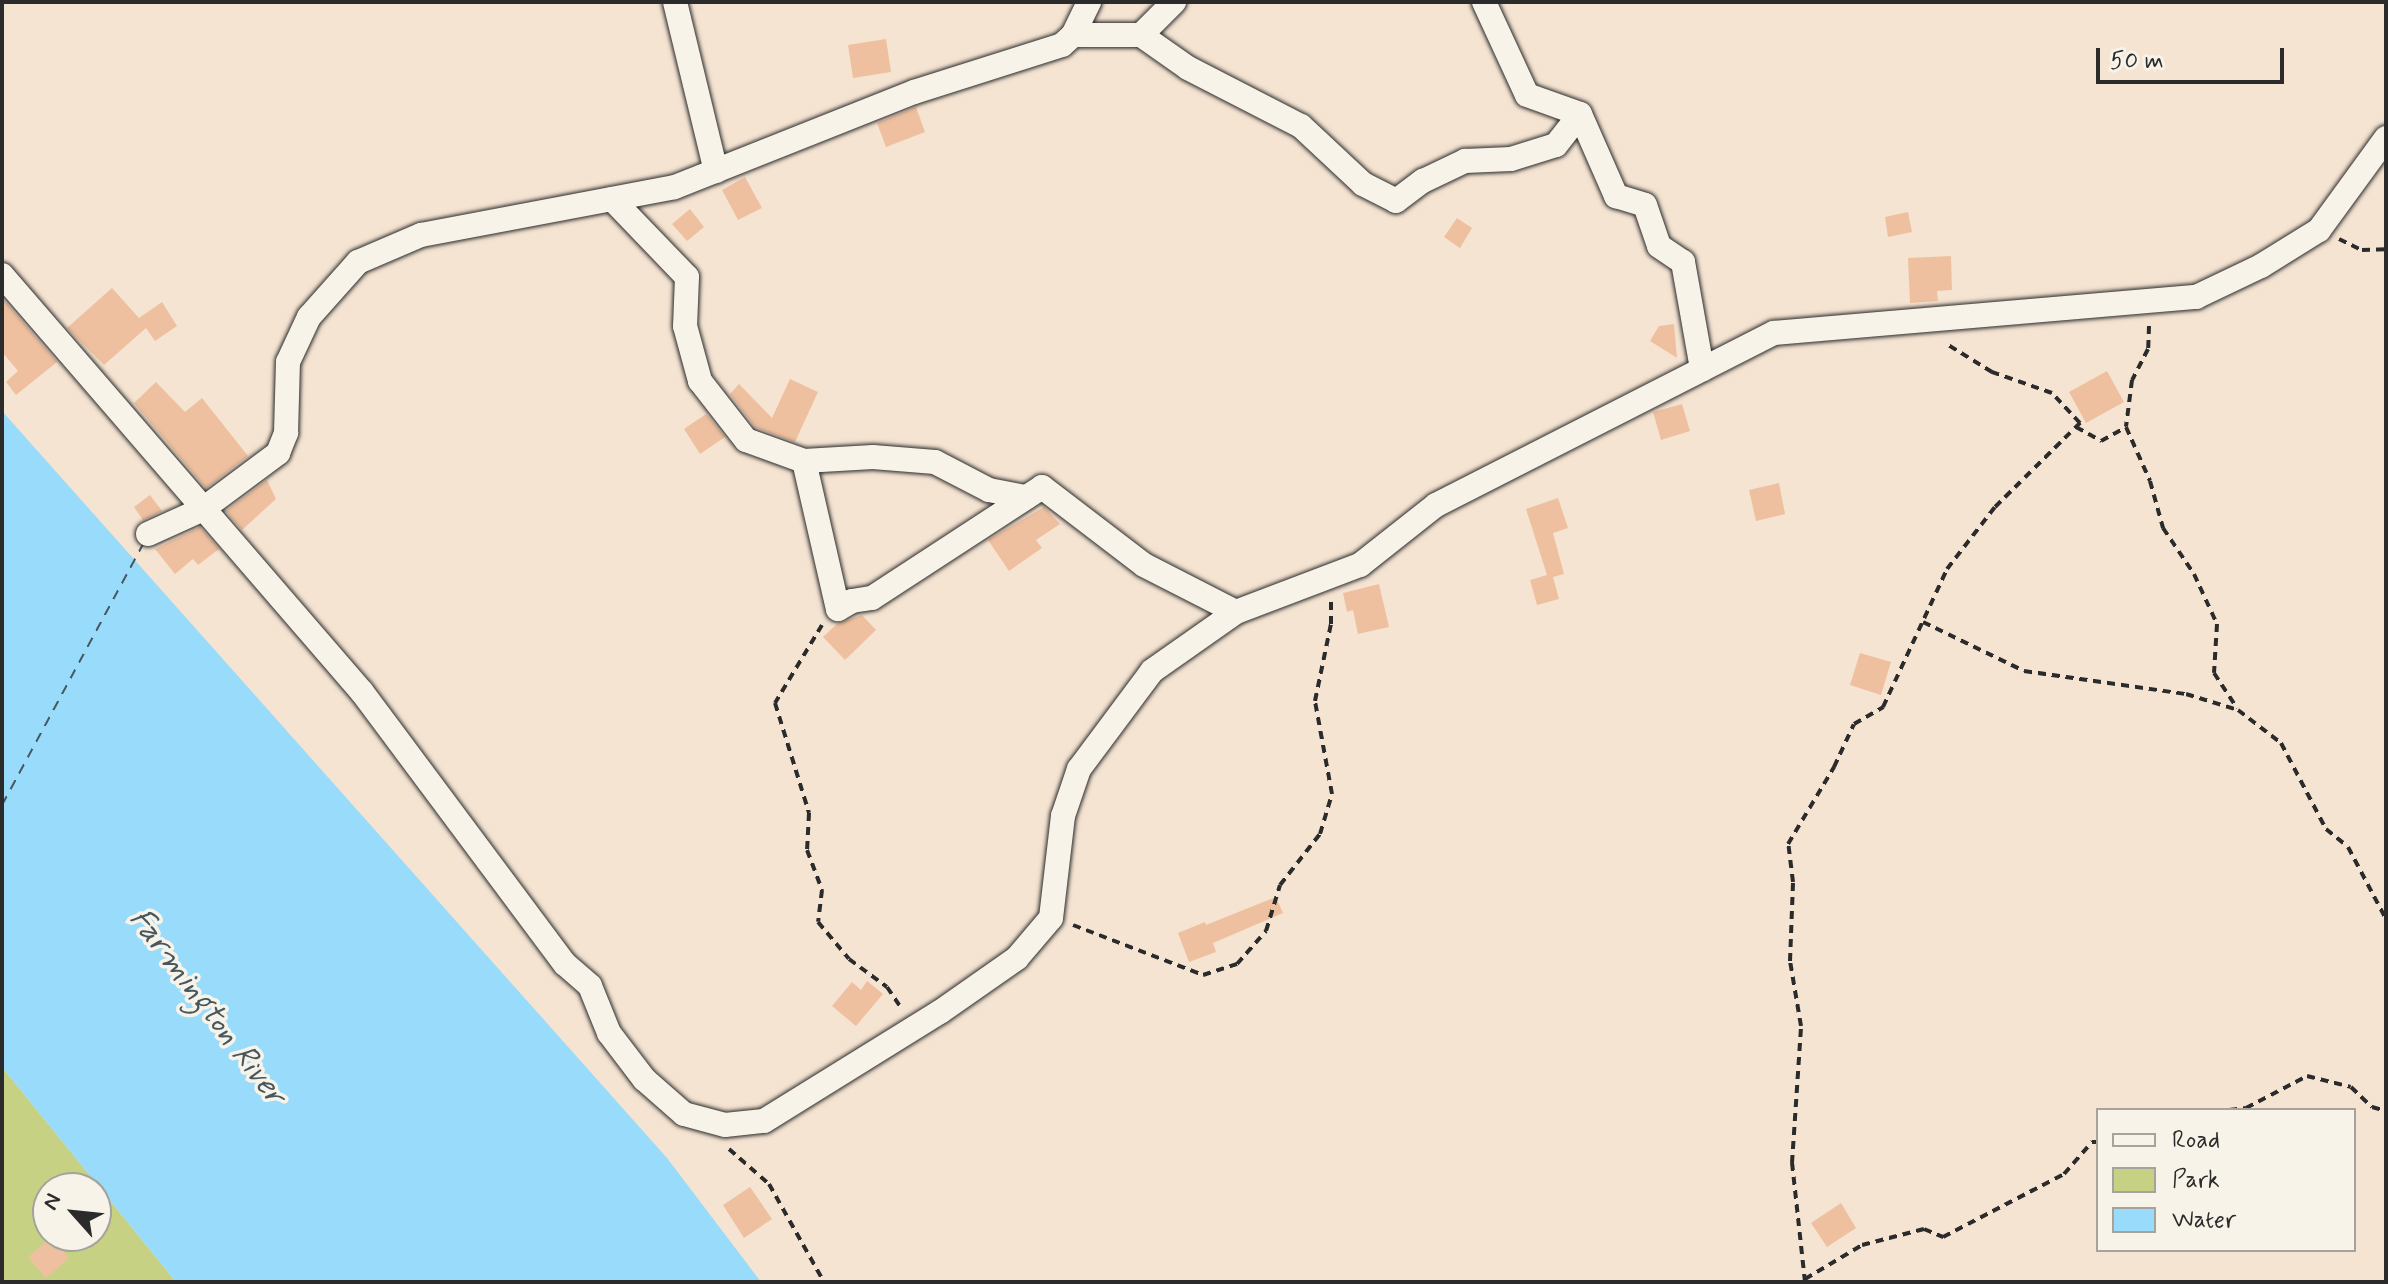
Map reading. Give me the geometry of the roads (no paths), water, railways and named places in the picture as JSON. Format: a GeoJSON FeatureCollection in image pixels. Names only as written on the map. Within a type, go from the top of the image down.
{"type":"FeatureCollection","features":[{"type":"Feature","properties":{"kind":"street"},"geometry":{"type":"LineString","coordinates":[[675,2],[716,171]]}},
{"type":"Feature","properties":{"kind":"street"},"geometry":{"type":"LineString","coordinates":[[148,534],[203,509],[278,453],[286,433],[288,362],[309,317],[358,262],[421,235],[675,187],[914,92],[1062,45],[1073,35],[1089,2]]}},
{"type":"Feature","properties":{"kind":"street"},"geometry":{"type":"LineString","coordinates":[[1141,35],[1174,2]]}},
{"type":"Feature","properties":{"kind":"street"},"geometry":{"type":"LineString","coordinates":[[1484,2],[1527,95],[1580,114],[1616,196],[1645,205],[1659,246],[1683,262],[1702,369]]}},
{"type":"Feature","properties":{"kind":"street"},"geometry":{"type":"LineString","coordinates":[[1073,35],[1141,35],[1188,68],[1301,126],[1363,184],[1396,201],[1423,181],[1465,161],[1511,159],[1556,145],[1580,114]]}},
{"type":"Feature","properties":{"kind":"street"},"geometry":{"type":"LineString","coordinates":[[2,275],[362,692],[565,964],[590,986],[609,1033],[644,1079],[684,1114],[725,1125],[764,1121],[916,1027],[1017,958],[1051,918],[1063,816],[1079,769],[1152,671],[1236,612],[1360,565],[1436,505],[1774,333],[2196,297],[2261,266],[2319,230],[2386,138]]}},
{"type":"Feature","properties":{"kind":"street"},"geometry":{"type":"LineString","coordinates":[[612,199],[687,277],[685,326],[700,381],[746,440],[804,461],[873,457],[935,462],[989,490],[1026,497]]}},
{"type":"Feature","properties":{"kind":"street"},"geometry":{"type":"LineString","coordinates":[[804,461],[838,609],[852,601],[872,598],[1042,487],[1144,565],[1236,612]]}},
{"type":"Feature","properties":{"kind":"water","name":"Farmington River"},"geometry":{"type":"Polygon","coordinates":[[[2,411],[667,1158],[761,1282],[176,1282],[112,1203],[112,1172],[87,1172],[2,1067],[2,411]]]}}]}
